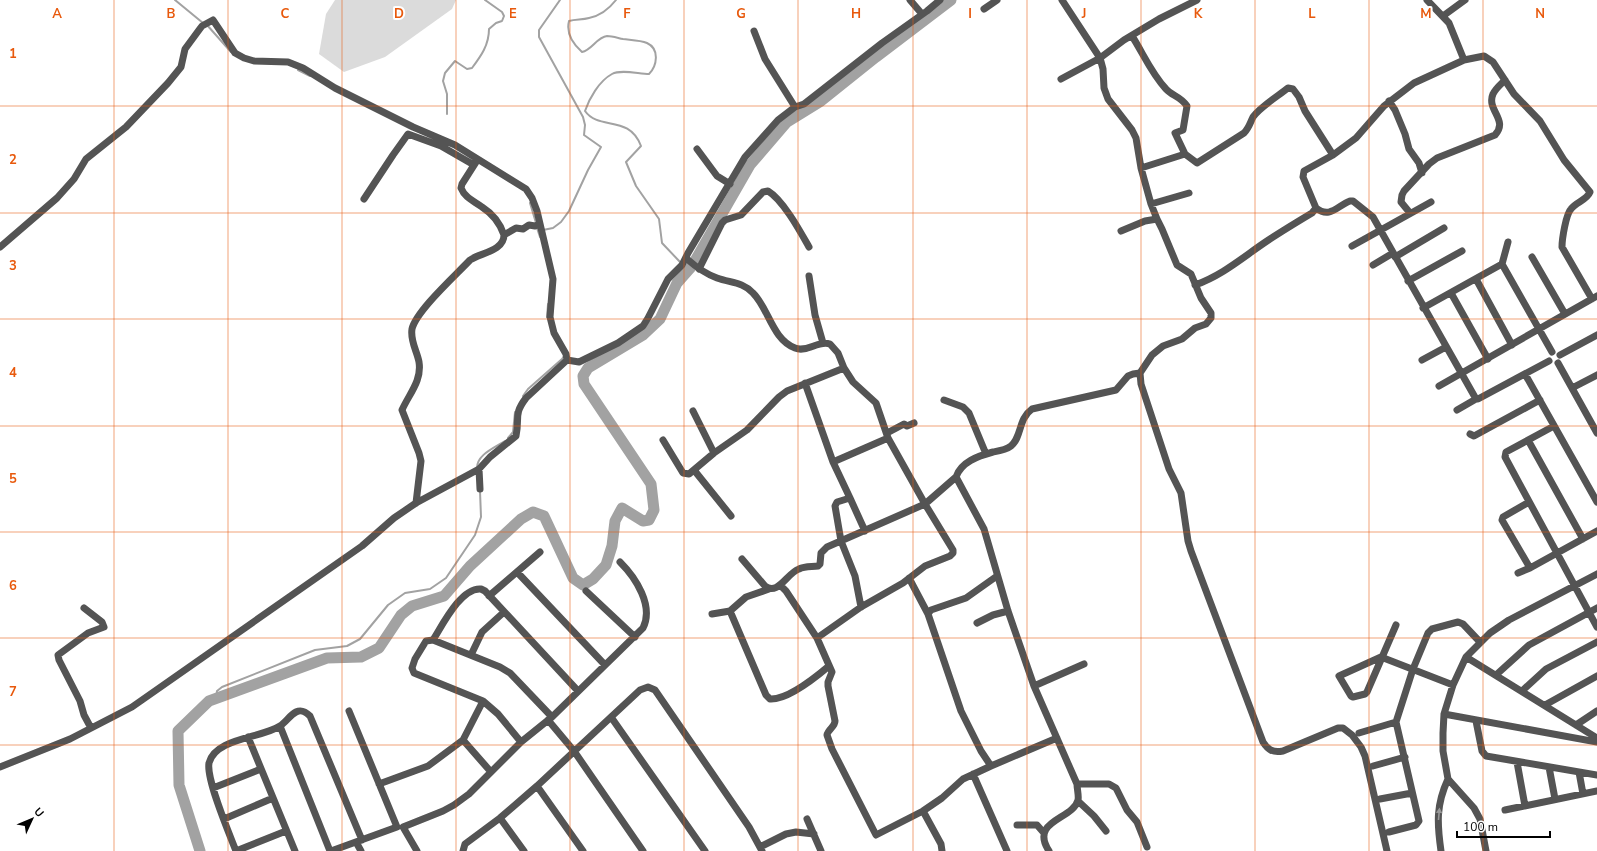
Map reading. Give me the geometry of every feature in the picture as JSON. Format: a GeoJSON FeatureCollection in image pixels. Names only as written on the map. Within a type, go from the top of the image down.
{"type":"FeatureCollection","features":[{"type":"Feature","properties":{"kind":"street"},"geometry":{"type":"LineString","coordinates":[[910,0],[922,14]]}},
{"type":"Feature","properties":{"kind":"street"},"geometry":{"type":"LineString","coordinates":[[567,360],[579,362],[618,343],[643,326],[668,279],[687,259],[688,253],[730,184],[741,162],[778,120],[795,107],[804,104],[940,0]]}},
{"type":"Feature","properties":{"kind":"street"},"geometry":{"type":"LineString","coordinates":[[984,10],[997,0]]}},
{"type":"Feature","properties":{"kind":"street"},"geometry":{"type":"LineString","coordinates":[[1062,0],[1100,58],[1103,69],[1105,92],[1108,99],[1132,130],[1136,138],[1141,168],[1151,204],[1177,265],[1191,274],[1201,298],[1211,313],[1210,322],[1195,328],[1182,339],[1163,346],[1152,355],[1140,373],[1141,384],[1169,469],[1181,493],[1188,541],[1191,551],[1263,742],[1267,748],[1277,752],[1283,751],[1332,729],[1343,728],[1352,735],[1362,747],[1365,756],[1387,851]]}},
{"type":"Feature","properties":{"kind":"street"},"geometry":{"type":"LineString","coordinates":[[1061,79],[1100,58],[1132,36],[1196,0]]}},
{"type":"Feature","properties":{"kind":"street"},"geometry":{"type":"LineString","coordinates":[[1427,0],[1449,23],[1464,60]]}},
{"type":"Feature","properties":{"kind":"street"},"geometry":{"type":"LineString","coordinates":[[1443,16],[1466,0]]}},
{"type":"Feature","properties":{"kind":"street"},"geometry":{"type":"LineString","coordinates":[[0,247],[57,198],[74,179],[86,159],[126,127],[168,83],[181,67],[185,49],[205,24],[213,20],[235,53],[244,58],[254,61],[288,62],[303,68],[335,88],[413,127],[455,145],[476,162]]}},
{"type":"Feature","properties":{"kind":"street"},"geometry":{"type":"LineString","coordinates":[[754,31],[765,59],[795,107]]}},
{"type":"Feature","properties":{"kind":"street"},"geometry":{"type":"LineString","coordinates":[[1132,36],[1165,89],[1181,98],[1187,106],[1183,130],[1175,133],[1185,154],[1197,163],[1244,133],[1249,127],[1253,117],[1288,88],[1293,89],[1299,97],[1305,111],[1333,155]]}},
{"type":"Feature","properties":{"kind":"street"},"geometry":{"type":"LineString","coordinates":[[1439,386],[1460,374],[1488,359],[1594,298],[1562,247],[1568,212],[1590,192],[1564,160],[1540,121],[1518,98],[1493,62],[1487,57],[1480,56],[1464,60],[1419,80],[1390,101],[1356,138],[1333,155],[1303,173],[1303,177],[1316,208],[1325,213],[1347,202],[1353,201],[1373,217],[1460,374],[1476,399]]}},
{"type":"Feature","properties":{"kind":"street"},"geometry":{"type":"LineString","coordinates":[[1410,213],[1401,202],[1402,194],[1429,164],[1437,158],[1495,135],[1499,131],[1500,126],[1492,101],[1493,94],[1505,80]]}},
{"type":"Feature","properties":{"kind":"street"},"geometry":{"type":"LineString","coordinates":[[1390,101],[1405,134],[1409,149],[1419,163],[1422,173]]}},
{"type":"Feature","properties":{"kind":"street"},"geometry":{"type":"LineString","coordinates":[[364,199],[392,155],[408,134],[441,146],[476,162],[526,189],[532,198],[537,225],[553,279],[550,317],[554,333],[566,354],[567,360]]}},
{"type":"Feature","properties":{"kind":"street"},"geometry":{"type":"LineString","coordinates":[[698,149],[717,176],[730,184]]}},
{"type":"Feature","properties":{"kind":"street"},"geometry":{"type":"LineString","coordinates":[[1141,168],[1185,154]]}},
{"type":"Feature","properties":{"kind":"street"},"geometry":{"type":"LineString","coordinates":[[416,503],[421,461],[402,410],[419,377],[420,367],[413,342],[413,327],[429,303],[470,260],[497,248],[501,244],[504,235],[495,218],[470,200],[461,188],[476,162]]}},
{"type":"Feature","properties":{"kind":"street"},"geometry":{"type":"LineString","coordinates":[[699,269],[722,223],[725,220],[741,215],[763,192],[768,191],[776,198],[796,224],[809,247]]}},
{"type":"Feature","properties":{"kind":"street"},"geometry":{"type":"LineString","coordinates":[[1151,204],[1189,193]]}},
{"type":"Feature","properties":{"kind":"street"},"geometry":{"type":"LineString","coordinates":[[1352,246],[1431,202]]}},
{"type":"Feature","properties":{"kind":"street"},"geometry":{"type":"LineString","coordinates":[[1196,285],[1229,269],[1268,240],[1312,213],[1316,208]]}},
{"type":"Feature","properties":{"kind":"street"},"geometry":{"type":"LineString","coordinates":[[1121,231],[1145,221],[1157,219]]}},
{"type":"Feature","properties":{"kind":"street"},"geometry":{"type":"LineString","coordinates":[[504,235],[516,228],[537,225]]}},
{"type":"Feature","properties":{"kind":"street"},"geometry":{"type":"LineString","coordinates":[[1373,265],[1444,228]]}},
{"type":"Feature","properties":{"kind":"street"},"geometry":{"type":"LineString","coordinates":[[1508,242],[1502,264],[1552,352],[1556,352],[1560,355]]}},
{"type":"Feature","properties":{"kind":"street"},"geometry":{"type":"LineString","coordinates":[[1408,281],[1462,251]]}},
{"type":"Feature","properties":{"kind":"street"},"geometry":{"type":"LineString","coordinates":[[1532,257],[1565,314]]}},
{"type":"Feature","properties":{"kind":"street"},"geometry":{"type":"LineString","coordinates":[[687,259],[699,269],[718,279],[737,282],[753,292],[777,333],[788,344],[800,349],[823,343],[833,347],[838,353],[844,368],[853,382],[876,403],[888,435],[953,552],[950,556],[925,566],[909,578],[861,607],[817,638]]}},
{"type":"Feature","properties":{"kind":"street"},"geometry":{"type":"LineString","coordinates":[[1424,308],[1502,264]]}},
{"type":"Feature","properties":{"kind":"street"},"geometry":{"type":"LineString","coordinates":[[809,276],[814,315],[823,343]]}},
{"type":"Feature","properties":{"kind":"street"},"geometry":{"type":"LineString","coordinates":[[1476,279],[1512,344]]}},
{"type":"Feature","properties":{"kind":"street"},"geometry":{"type":"LineString","coordinates":[[1451,293],[1488,359]]}},
{"type":"Feature","properties":{"kind":"street"},"geometry":{"type":"LineString","coordinates":[[1560,355],[1597,335]]}},
{"type":"Feature","properties":{"kind":"street"},"geometry":{"type":"LineString","coordinates":[[1422,360],[1446,347]]}},
{"type":"Feature","properties":{"kind":"street"},"geometry":{"type":"LineString","coordinates":[[1549,361],[1549,356],[1552,352]]}},
{"type":"Feature","properties":{"kind":"street"},"geometry":{"type":"LineString","coordinates":[[1560,355],[1558,363],[1597,432]]}},
{"type":"Feature","properties":{"kind":"street"},"geometry":{"type":"LineString","coordinates":[[0,767],[70,739],[127,710],[362,546],[394,518],[416,503],[443,490],[477,470],[490,456],[516,436],[516,416],[520,405],[567,360]]}},
{"type":"Feature","properties":{"kind":"street"},"geometry":{"type":"LineString","coordinates":[[1549,361],[1553,364],[1558,363]]}},
{"type":"Feature","properties":{"kind":"street"},"geometry":{"type":"LineString","coordinates":[[1457,410],[1549,361]]}},
{"type":"Feature","properties":{"kind":"street"},"geometry":{"type":"LineString","coordinates":[[663,440],[683,473],[689,474],[714,453],[747,430],[779,397],[787,391],[844,368]]}},
{"type":"Feature","properties":{"kind":"street"},"geometry":{"type":"LineString","coordinates":[[712,614],[730,611],[746,597],[780,585],[798,569],[818,566],[823,550],[925,504],[956,477],[958,471],[965,464],[986,454],[1005,450],[1013,445],[1025,416],[1032,409],[1116,390],[1128,376],[1140,373]]}},
{"type":"Feature","properties":{"kind":"street"},"geometry":{"type":"LineString","coordinates":[[1525,374],[1597,502]]}},
{"type":"Feature","properties":{"kind":"street"},"geometry":{"type":"LineString","coordinates":[[1572,388],[1597,375]]}},
{"type":"Feature","properties":{"kind":"street"},"geometry":{"type":"LineString","coordinates":[[805,383],[833,462],[865,531]]}},
{"type":"Feature","properties":{"kind":"street"},"geometry":{"type":"LineString","coordinates":[[944,400],[963,408],[969,413],[986,454]]}},
{"type":"Feature","properties":{"kind":"street"},"geometry":{"type":"LineString","coordinates":[[1470,434],[1474,436],[1540,400]]}},
{"type":"Feature","properties":{"kind":"street"},"geometry":{"type":"LineString","coordinates":[[693,411],[714,453]]}},
{"type":"Feature","properties":{"kind":"street"},"geometry":{"type":"LineString","coordinates":[[833,462],[888,435],[904,424],[907,426],[914,423]]}},
{"type":"Feature","properties":{"kind":"street"},"geometry":{"type":"LineString","coordinates":[[1554,426],[1504,454],[1597,627]]}},
{"type":"Feature","properties":{"kind":"street"},"geometry":{"type":"LineString","coordinates":[[1528,440],[1583,539]]}},
{"type":"Feature","properties":{"kind":"street"},"geometry":{"type":"LineString","coordinates":[[477,470],[480,489]]}},
{"type":"Feature","properties":{"kind":"street"},"geometry":{"type":"LineString","coordinates":[[694,470],[731,516]]}},
{"type":"Feature","properties":{"kind":"street"},"geometry":{"type":"LineString","coordinates":[[956,477],[984,529],[1008,612],[1034,686],[1077,784],[1078,801],[1044,832],[1044,841],[1049,851]]}},
{"type":"Feature","properties":{"kind":"street"},"geometry":{"type":"LineString","coordinates":[[850,498],[835,504],[841,541],[855,576],[861,607]]}},
{"type":"Feature","properties":{"kind":"street"},"geometry":{"type":"LineString","coordinates":[[1529,502],[1503,517],[1502,520],[1530,568]]}},
{"type":"Feature","properties":{"kind":"street"},"geometry":{"type":"LineString","coordinates":[[1518,573],[1530,568],[1597,531]]}},
{"type":"Feature","properties":{"kind":"street"},"geometry":{"type":"LineString","coordinates":[[489,596],[540,552]]}},
{"type":"Feature","properties":{"kind":"street"},"geometry":{"type":"LineString","coordinates":[[742,560],[769,589]]}},
{"type":"Feature","properties":{"kind":"street"},"geometry":{"type":"LineString","coordinates":[[280,726],[330,851],[400,827],[454,805],[469,794],[521,742],[550,718],[643,628],[646,622],[646,612],[640,588],[628,570],[620,562]]}},
{"type":"Feature","properties":{"kind":"street"},"geometry":{"type":"LineString","coordinates":[[517,572],[605,665]]}},
{"type":"Feature","properties":{"kind":"street"},"geometry":{"type":"LineString","coordinates":[[1486,851],[1480,819],[1474,808],[1448,779],[1443,751],[1444,714],[1453,685],[1466,657],[1480,642],[1509,620],[1597,574]]}},
{"type":"Feature","properties":{"kind":"street"},"geometry":{"type":"LineString","coordinates":[[928,614],[931,610],[966,598],[997,576]]}},
{"type":"Feature","properties":{"kind":"street"},"geometry":{"type":"LineString","coordinates":[[909,578],[928,614],[961,711],[981,752],[991,766]]}},
{"type":"Feature","properties":{"kind":"street"},"geometry":{"type":"LineString","coordinates":[[780,585],[786,591],[817,638],[832,672],[828,686],[835,721],[827,735],[832,749],[876,835],[923,811],[942,798],[963,778],[1057,738]]}},
{"type":"Feature","properties":{"kind":"street"},"geometry":{"type":"LineString","coordinates":[[433,640],[453,608],[467,595],[478,588],[485,591],[578,691]]}},
{"type":"Feature","properties":{"kind":"street"},"geometry":{"type":"LineString","coordinates":[[586,590],[635,637]]}},
{"type":"Feature","properties":{"kind":"street"},"geometry":{"type":"LineString","coordinates":[[84,608],[102,622],[104,627],[88,634],[58,654],[59,660],[80,701],[84,715],[91,728]]}},
{"type":"Feature","properties":{"kind":"street"},"geometry":{"type":"LineString","coordinates":[[1496,675],[1529,644],[1597,608]]}},
{"type":"Feature","properties":{"kind":"street"},"geometry":{"type":"LineString","coordinates":[[730,611],[766,695],[770,699],[780,697],[806,684],[829,666]]}},
{"type":"Feature","properties":{"kind":"street"},"geometry":{"type":"LineString","coordinates":[[472,655],[482,632],[494,619],[504,612]]}},
{"type":"Feature","properties":{"kind":"street"},"geometry":{"type":"LineString","coordinates":[[977,623],[993,616],[1008,612]]}},
{"type":"Feature","properties":{"kind":"street"},"geometry":{"type":"LineString","coordinates":[[1389,832],[1416,825],[1419,821],[1396,722],[1413,669],[1428,633],[1432,629],[1458,622],[1463,624],[1480,642]]}},
{"type":"Feature","properties":{"kind":"street"},"geometry":{"type":"LineString","coordinates":[[1396,625],[1381,657],[1366,693],[1352,697],[1339,676],[1381,657],[1453,685]]}},
{"type":"Feature","properties":{"kind":"street"},"geometry":{"type":"LineString","coordinates":[[521,742],[487,702],[414,673],[412,668],[423,644],[426,641],[433,640],[472,655],[510,673],[550,718],[643,851]]}},
{"type":"Feature","properties":{"kind":"street"},"geometry":{"type":"LineString","coordinates":[[1522,691],[1546,669],[1597,642]]}},
{"type":"Feature","properties":{"kind":"street"},"geometry":{"type":"LineString","coordinates":[[1466,657],[1597,738]]}},
{"type":"Feature","properties":{"kind":"street"},"geometry":{"type":"LineString","coordinates":[[1034,686],[1084,664]]}},
{"type":"Feature","properties":{"kind":"street"},"geometry":{"type":"LineString","coordinates":[[1545,705],[1597,676]]}},
{"type":"Feature","properties":{"kind":"street"},"geometry":{"type":"LineString","coordinates":[[462,851],[465,844],[500,818],[537,786],[644,687],[651,687],[655,690],[740,813],[761,849],[786,834],[796,832],[814,834]]}},
{"type":"Feature","properties":{"kind":"street"},"geometry":{"type":"LineString","coordinates":[[379,784],[428,766],[462,740],[483,701]]}},
{"type":"Feature","properties":{"kind":"street"},"geometry":{"type":"LineString","coordinates":[[350,711],[379,784],[400,827],[417,851]]}},
{"type":"Feature","properties":{"kind":"street"},"geometry":{"type":"LineString","coordinates":[[1576,724],[1597,711]]}},
{"type":"Feature","properties":{"kind":"street"},"geometry":{"type":"LineString","coordinates":[[286,831],[236,851],[213,788],[209,774],[209,764],[213,754],[223,746],[280,726],[297,712],[306,712],[310,716],[359,841],[361,851]]}},
{"type":"Feature","properties":{"kind":"street"},"geometry":{"type":"LineString","coordinates":[[1444,714],[1597,742]]}},
{"type":"Feature","properties":{"kind":"street"},"geometry":{"type":"LineString","coordinates":[[611,717],[705,851]]}},
{"type":"Feature","properties":{"kind":"street"},"geometry":{"type":"LineString","coordinates":[[1476,721],[1482,751],[1484,755],[1489,758],[1597,775]]}},
{"type":"Feature","properties":{"kind":"street"},"geometry":{"type":"LineString","coordinates":[[1359,733],[1396,722]]}},
{"type":"Feature","properties":{"kind":"street"},"geometry":{"type":"LineString","coordinates":[[248,737],[295,851]]}},
{"type":"Feature","properties":{"kind":"street"},"geometry":{"type":"LineString","coordinates":[[462,740],[491,772]]}},
{"type":"Feature","properties":{"kind":"street"},"geometry":{"type":"LineString","coordinates":[[1373,766],[1404,758]]}},
{"type":"Feature","properties":{"kind":"street"},"geometry":{"type":"LineString","coordinates":[[1516,762],[1525,806]]}},
{"type":"Feature","properties":{"kind":"street"},"geometry":{"type":"LineString","coordinates":[[1549,767],[1555,799]]}},
{"type":"Feature","properties":{"kind":"street"},"geometry":{"type":"LineString","coordinates":[[213,788],[261,769]]}},
{"type":"Feature","properties":{"kind":"street"},"geometry":{"type":"LineString","coordinates":[[1579,772],[1583,794]]}},
{"type":"Feature","properties":{"kind":"street"},"geometry":{"type":"LineString","coordinates":[[973,774],[1008,851]]}},
{"type":"Feature","properties":{"kind":"street"},"geometry":{"type":"LineString","coordinates":[[1441,851],[1438,828],[1440,796],[1448,779]]}},
{"type":"Feature","properties":{"kind":"street"},"geometry":{"type":"LineString","coordinates":[[1077,784],[1109,784],[1116,788],[1127,810],[1137,822],[1147,847]]}},
{"type":"Feature","properties":{"kind":"street"},"geometry":{"type":"LineString","coordinates":[[537,786],[583,851]]}},
{"type":"Feature","properties":{"kind":"street"},"geometry":{"type":"LineString","coordinates":[[1505,810],[1597,791]]}},
{"type":"Feature","properties":{"kind":"street"},"geometry":{"type":"LineString","coordinates":[[1380,799],[1412,793]]}},
{"type":"Feature","properties":{"kind":"street"},"geometry":{"type":"LineString","coordinates":[[224,819],[273,798]]}},
{"type":"Feature","properties":{"kind":"street"},"geometry":{"type":"LineString","coordinates":[[1078,801],[1094,816],[1106,831]]}},
{"type":"Feature","properties":{"kind":"street"},"geometry":{"type":"LineString","coordinates":[[923,811],[941,844],[942,851]]}},
{"type":"Feature","properties":{"kind":"street"},"geometry":{"type":"LineString","coordinates":[[500,818],[524,851]]}},
{"type":"Feature","properties":{"kind":"street"},"geometry":{"type":"LineString","coordinates":[[807,819],[821,851]]}},
{"type":"Feature","properties":{"kind":"street"},"geometry":{"type":"LineString","coordinates":[[1017,825],[1037,825],[1044,832]]}},
{"type":"Feature","properties":{"kind":"shaded area"},"geometry":{"type":"Polygon","coordinates":[[[335,0],[456,0],[452,9],[385,57],[344,72],[319,54],[326,14],[335,0]]]}},
{"type":"Feature","properties":{"kind":"waterway"},"geometry":{"type":"LineString","coordinates":[[175,0],[203,23]]}},
{"type":"Feature","properties":{"kind":"waterway"},"geometry":{"type":"LineString","coordinates":[[447,114],[447,94],[443,81],[445,73],[455,61],[467,69],[472,68],[486,45],[489,29],[496,23],[502,21],[504,16],[502,12],[485,0]]}},
{"type":"Feature","properties":{"kind":"waterway"},"geometry":{"type":"LineString","coordinates":[[543,230],[553,228],[561,222],[569,211],[588,170],[601,147],[584,135],[585,125],[583,117],[539,37],[539,30],[560,0]]}},
{"type":"Feature","properties":{"kind":"waterway"},"geometry":{"type":"LineString","coordinates":[[616,0],[597,16],[569,21],[568,30],[573,42],[582,52],[586,51],[600,39],[607,36],[641,41],[647,43],[654,49],[656,58],[654,67],[649,74],[620,72],[607,77],[595,91],[585,111],[591,117],[598,120],[622,126],[636,136],[641,146],[626,162],[636,186],[659,219],[662,243],[681,263]]}},
{"type":"Feature","properties":{"kind":"waterway"},"geometry":{"type":"LineString","coordinates":[[200,851],[179,785],[178,731],[209,701],[327,658],[361,657],[379,648],[401,615],[412,606],[444,596],[470,566],[521,519],[533,512],[544,516],[573,578],[583,585],[593,579],[606,565],[612,546],[615,521],[622,508],[643,521],[649,520],[654,510],[651,484],[584,384],[583,376],[588,368],[643,335],[660,319],[677,283],[692,266],[750,165],[787,122],[821,101],[951,0]]}},
{"type":"Feature","properties":{"kind":"waterway"},"geometry":{"type":"LineString","coordinates":[[207,25],[231,52]]}},
{"type":"Feature","properties":{"kind":"waterway"},"geometry":{"type":"LineString","coordinates":[[298,70],[310,76]]}},
{"type":"Feature","properties":{"kind":"waterway"},"geometry":{"type":"LineString","coordinates":[[530,203],[536,223]]}},
{"type":"Feature","properties":{"kind":"waterway"},"geometry":{"type":"LineString","coordinates":[[537,228],[540,237]]}},
{"type":"Feature","properties":{"kind":"waterway"},"geometry":{"type":"LineString","coordinates":[[547,317],[548,304]]}},
{"type":"Feature","properties":{"kind":"waterway"},"geometry":{"type":"LineString","coordinates":[[523,396],[528,389],[564,356]]}},
{"type":"Feature","properties":{"kind":"waterway"},"geometry":{"type":"LineString","coordinates":[[508,438],[513,432],[515,412]]}},
{"type":"Feature","properties":{"kind":"waterway"},"geometry":{"type":"LineString","coordinates":[[477,469],[479,460],[486,452],[505,441]]}},
{"type":"Feature","properties":{"kind":"waterway"},"geometry":{"type":"LineString","coordinates":[[216,698],[217,691],[222,687],[315,650],[347,646],[360,639],[388,605],[405,593],[430,589],[446,578],[475,535],[481,517],[480,491]]}}]}
